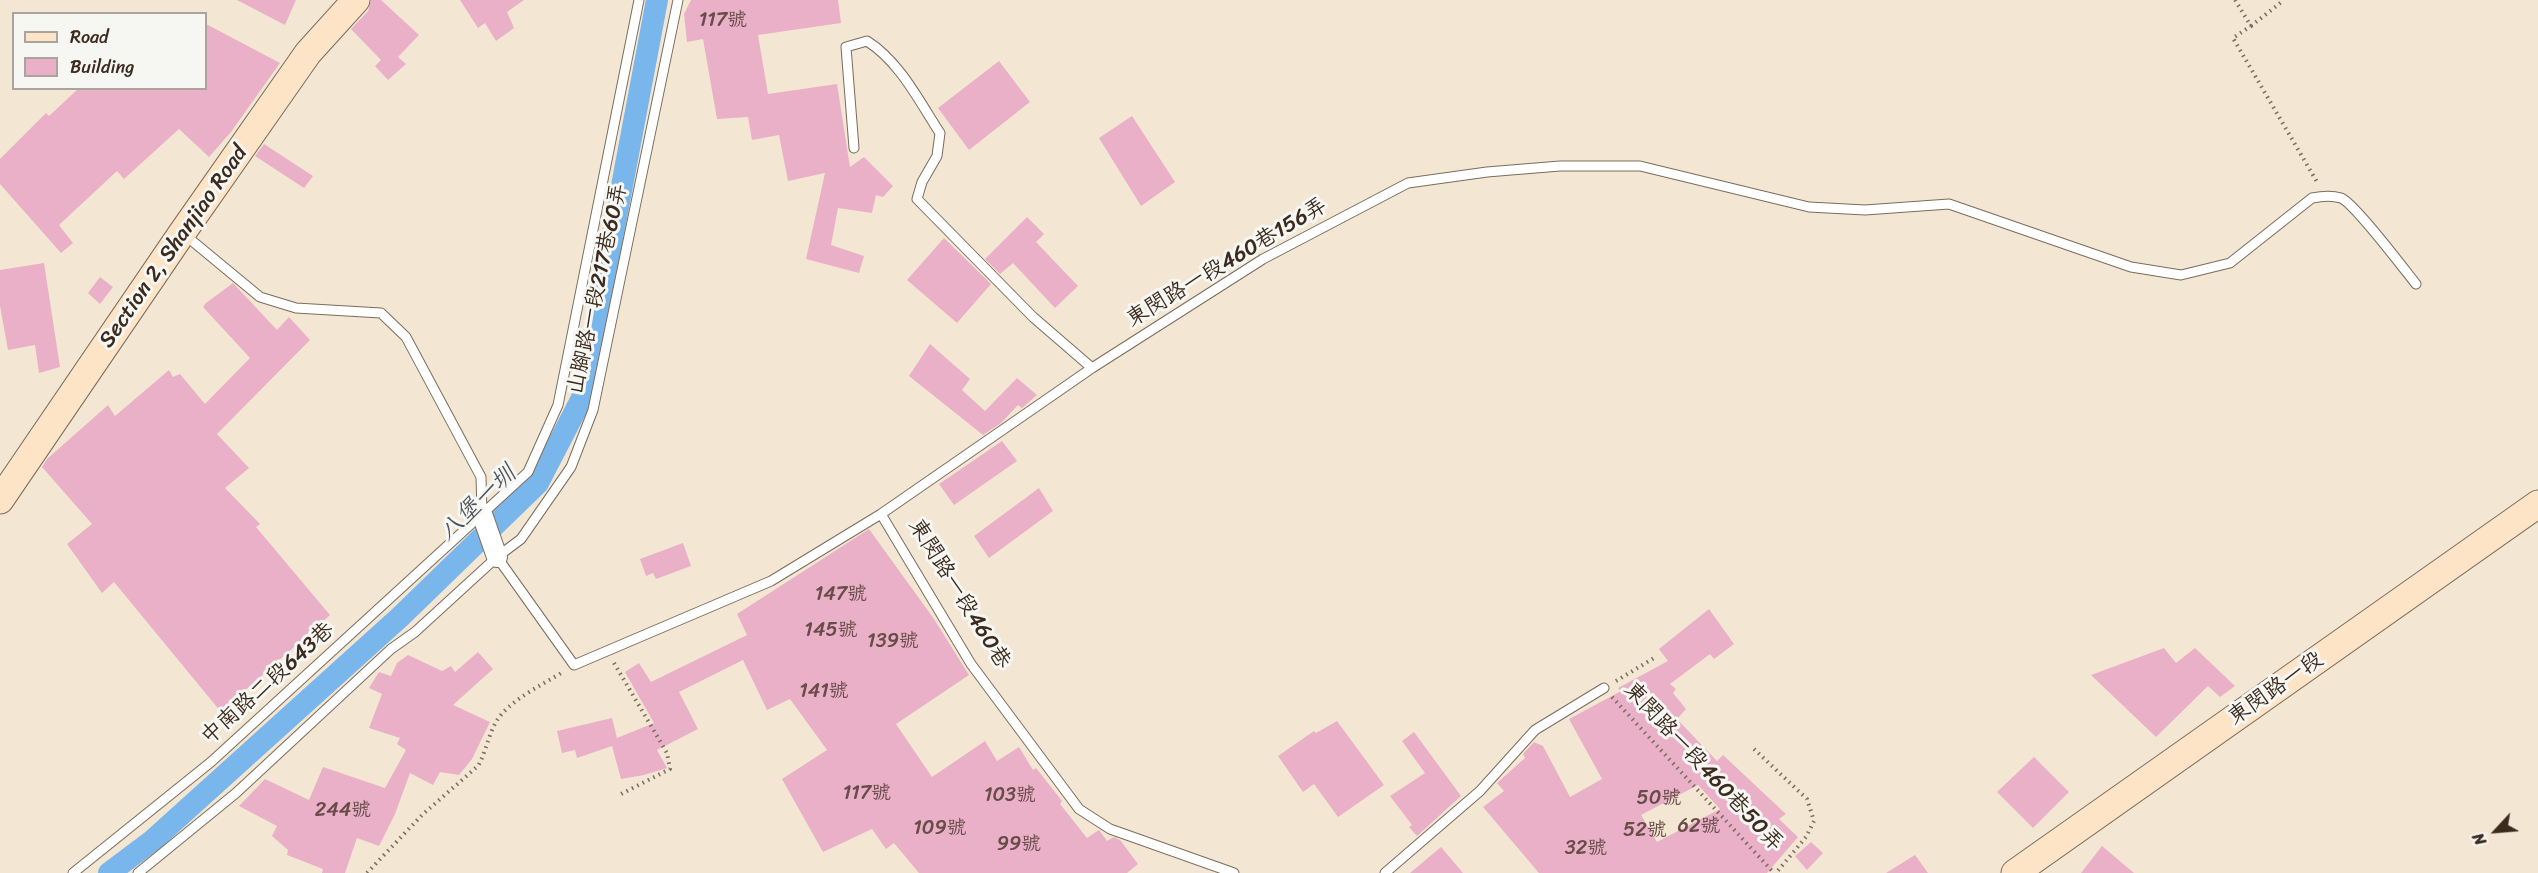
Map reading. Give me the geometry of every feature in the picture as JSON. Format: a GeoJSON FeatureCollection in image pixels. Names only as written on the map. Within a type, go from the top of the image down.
{"type":"FeatureCollection","features":[{"type":"Feature","properties":{"kind":"main road","name":"Section 2, Shanjiao Road"},"geometry":{"type":"LineString","coordinates":[[0,500],[308,53],[356,0]]}},
{"type":"Feature","properties":{"kind":"main road","name":"東閔路一段"},"geometry":{"type":"LineString","coordinates":[[2015,873],[2538,504]]}},
{"type":"Feature","properties":{"kind":"street"},"geometry":{"type":"LineString","coordinates":[[482,514],[497,557]]}},
{"type":"Feature","properties":{"kind":"lane","name":"中南路二段643巷"},"geometry":{"type":"LineString","coordinates":[[73,873],[211,762],[528,472],[558,405],[639,0]]}},
{"type":"Feature","properties":{"kind":"lane","name":"山腳路一段217巷60弄"},"geometry":{"type":"LineString","coordinates":[[138,873],[236,793],[391,649],[415,632],[497,557],[521,539],[571,467],[593,410],[678,0]]}},
{"type":"Feature","properties":{"kind":"lane"},"geometry":{"type":"LineString","coordinates":[[854,148],[846,47],[867,41],[880,49],[895,67],[940,133],[937,156],[922,182],[917,199],[1033,317],[1092,368]]}},
{"type":"Feature","properties":{"kind":"lane","name":"東閔路一段460巷156弄"},"geometry":{"type":"LineString","coordinates":[[881,514],[1092,368],[1263,259],[1407,183],[1560,166],[1640,166],[1809,207],[1865,210],[1949,204],[2132,267],[2181,275],[2229,263],[2312,198],[2325,196]]}},
{"type":"Feature","properties":{"kind":"lane"},"geometry":{"type":"LineString","coordinates":[[2325,196],[2343,199],[2372,229],[2416,284]]}},
{"type":"Feature","properties":{"kind":"lane"},"geometry":{"type":"LineString","coordinates":[[182,233],[260,297],[296,308],[381,313],[406,337],[481,477],[482,514]]}},
{"type":"Feature","properties":{"kind":"lane","name":"東閔路一段460巷"},"geometry":{"type":"LineString","coordinates":[[574,665],[771,581],[881,514],[971,664],[1079,809],[1110,829],[1234,873]]}},
{"type":"Feature","properties":{"kind":"lane"},"geometry":{"type":"LineString","coordinates":[[497,557],[574,665]]}},
{"type":"Feature","properties":{"kind":"lane","name":"東閔路一段460巷50弄"},"geometry":{"type":"LineString","coordinates":[[1385,873],[1480,791],[1535,730],[1604,688]]}},
{"type":"Feature","properties":{"kind":"path"},"geometry":{"type":"LineString","coordinates":[[2235,0],[2251,26]]}},
{"type":"Feature","properties":{"kind":"path"},"geometry":{"type":"LineString","coordinates":[[2284,0],[2233,38],[2325,196]]}},
{"type":"Feature","properties":{"kind":"path"},"geometry":{"type":"LineString","coordinates":[[606,650],[668,753],[670,770],[621,794]]}},
{"type":"Feature","properties":{"kind":"path"},"geometry":{"type":"LineString","coordinates":[[1604,688],[1654,658]]}},
{"type":"Feature","properties":{"kind":"path"},"geometry":{"type":"LineString","coordinates":[[367,873],[422,815],[478,766],[502,711],[574,665]]}},
{"type":"Feature","properties":{"kind":"path","name":"東閔路一段460巷50弄"},"geometry":{"type":"LineString","coordinates":[[1604,688],[1775,873]]}},
{"type":"Feature","properties":{"kind":"path"},"geometry":{"type":"LineString","coordinates":[[1754,749],[1807,799],[1814,821],[1806,837],[1775,873]]}},
{"type":"Feature","properties":{"kind":"building"},"geometry":{"type":"Polygon","coordinates":[[[237,0],[296,0],[285,25],[237,0]]]}},
{"type":"Feature","properties":{"kind":"building"},"geometry":{"type":"Polygon","coordinates":[[[371,0],[381,0],[419,35],[398,57],[406,64],[388,80],[375,66],[381,60],[351,29],[368,11],[371,0]]]}},
{"type":"Feature","properties":{"kind":"building"},"geometry":{"type":"Polygon","coordinates":[[[460,0],[524,0],[507,12],[514,28],[496,41],[485,23],[478,28],[460,0]]]}},
{"type":"Feature","properties":{"kind":"building"},"geometry":{"type":"Polygon","coordinates":[[[691,0],[838,0],[841,23],[758,35],[768,94],[837,84],[850,167],[864,157],[893,186],[883,197],[876,195],[872,213],[838,208],[831,245],[864,256],[859,273],[806,259],[825,173],[788,181],[779,135],[752,140],[748,117],[717,119],[703,39],[687,42],[684,14],[691,0]]]}},
{"type":"Feature","properties":{"kind":"building"},"geometry":{"type":"Polygon","coordinates":[[[207,25],[280,63],[231,132],[209,157],[179,129],[124,179],[117,171],[59,225],[73,243],[61,253],[0,184],[0,159],[46,113],[49,116],[77,90],[207,90],[207,25]]]}},
{"type":"Feature","properties":{"kind":"building"},"geometry":{"type":"Polygon","coordinates":[[[999,61],[1030,102],[969,150],[938,108],[999,61]]]}},
{"type":"Feature","properties":{"kind":"building"},"geometry":{"type":"Polygon","coordinates":[[[1132,116],[1175,182],[1141,206],[1099,138],[1132,116]]]}},
{"type":"Feature","properties":{"kind":"building"},"geometry":{"type":"Polygon","coordinates":[[[264,144],[313,176],[304,188],[255,156],[264,144]]]}},
{"type":"Feature","properties":{"kind":"building"},"geometry":{"type":"Polygon","coordinates":[[[1027,217],[1044,234],[1036,242],[1078,286],[1055,308],[1013,263],[1000,274],[985,259],[1027,217]]]}},
{"type":"Feature","properties":{"kind":"building"},"geometry":{"type":"Polygon","coordinates":[[[944,238],[991,284],[957,323],[907,280],[944,238]]]}},
{"type":"Feature","properties":{"kind":"building"},"geometry":{"type":"Polygon","coordinates":[[[44,263],[60,367],[39,373],[35,345],[8,350],[0,306],[0,270],[44,263]]]}},
{"type":"Feature","properties":{"kind":"building"},"geometry":{"type":"Polygon","coordinates":[[[100,277],[113,287],[100,304],[88,293],[100,277]]]}},
{"type":"Feature","properties":{"kind":"building"},"geometry":{"type":"Polygon","coordinates":[[[233,283],[277,330],[289,317],[310,340],[217,434],[249,468],[225,488],[260,524],[256,527],[330,615],[221,712],[114,582],[102,593],[67,544],[92,524],[42,467],[47,459],[108,405],[115,416],[169,370],[173,377],[180,374],[205,404],[250,358],[203,307],[233,283]]]}},
{"type":"Feature","properties":{"kind":"building"},"geometry":{"type":"Polygon","coordinates":[[[930,344],[970,379],[962,390],[985,411],[1017,378],[1037,395],[1022,408],[1018,405],[1001,423],[983,435],[909,376],[930,344]]]}},
{"type":"Feature","properties":{"kind":"building"},"geometry":{"type":"Polygon","coordinates":[[[1002,441],[1017,461],[954,505],[939,484],[1002,441]]]}},
{"type":"Feature","properties":{"kind":"building"},"geometry":{"type":"Polygon","coordinates":[[[1039,488],[1053,511],[989,558],[974,536],[1039,488]]]}},
{"type":"Feature","properties":{"kind":"building"},"geometry":{"type":"Polygon","coordinates":[[[869,529],[934,619],[969,675],[896,724],[932,777],[985,741],[997,761],[1019,747],[1033,770],[1036,768],[1062,801],[1060,804],[1087,838],[1099,830],[1107,841],[1114,837],[1120,840],[1138,864],[1127,873],[919,873],[894,843],[886,849],[872,829],[823,852],[782,779],[827,750],[790,699],[767,710],[743,660],[679,692],[698,729],[657,750],[667,768],[621,779],[612,746],[577,758],[575,750],[562,753],[557,731],[612,718],[617,738],[654,723],[625,672],[639,663],[651,682],[747,635],[737,614],[869,529]]]}},
{"type":"Feature","properties":{"kind":"building"},"geometry":{"type":"Polygon","coordinates":[[[683,543],[691,566],[656,579],[653,573],[646,576],[640,559],[683,543]]]}},
{"type":"Feature","properties":{"kind":"building"},"geometry":{"type":"Polygon","coordinates":[[[1709,609],[1734,644],[1714,659],[1710,654],[1670,684],[1676,689],[1673,693],[1686,709],[1677,719],[1717,761],[1723,755],[1786,814],[1779,819],[1798,837],[1767,873],[1539,873],[1483,807],[1504,791],[1497,783],[1525,758],[1523,754],[1534,742],[1543,746],[1570,797],[1602,779],[1569,719],[1621,691],[1618,688],[1668,661],[1659,649],[1709,609]],[[1698,785],[1641,815],[1657,842],[1720,809],[1698,785]]]}},
{"type":"Feature","properties":{"kind":"building"},"geometry":{"type":"Polygon","coordinates":[[[2164,648],[2176,663],[2195,648],[2235,686],[2220,697],[2208,686],[2156,737],[2091,675],[2164,648]]]}},
{"type":"Feature","properties":{"kind":"building"},"geometry":{"type":"Polygon","coordinates":[[[478,652],[493,669],[453,705],[490,722],[472,759],[459,775],[440,772],[433,785],[410,773],[395,814],[379,846],[357,838],[345,873],[322,873],[323,869],[287,855],[288,850],[272,836],[277,826],[239,806],[265,779],[309,800],[323,767],[385,788],[406,750],[397,744],[400,738],[369,728],[382,694],[369,688],[379,672],[391,676],[397,663],[408,655],[442,671],[451,666],[455,672],[478,652]]]}},
{"type":"Feature","properties":{"kind":"building"},"geometry":{"type":"Polygon","coordinates":[[[1337,721],[1384,785],[1338,817],[1314,784],[1303,792],[1278,756],[1314,731],[1316,733],[1337,721]]]}},
{"type":"Feature","properties":{"kind":"building"},"geometry":{"type":"Polygon","coordinates":[[[1414,732],[1461,796],[1417,836],[1409,827],[1412,825],[1390,796],[1425,773],[1402,741],[1414,732]]]}},
{"type":"Feature","properties":{"kind":"building"},"geometry":{"type":"Polygon","coordinates":[[[2034,757],[2069,792],[2033,828],[1997,792],[2034,757]]]}},
{"type":"Feature","properties":{"kind":"building"},"geometry":{"type":"Polygon","coordinates":[[[1811,842],[1823,853],[1807,870],[1795,856],[1811,842]]]}},
{"type":"Feature","properties":{"kind":"building"},"geometry":{"type":"Polygon","coordinates":[[[2102,846],[2134,873],[2081,873],[2102,846]]]}},
{"type":"Feature","properties":{"kind":"building"},"geometry":{"type":"Polygon","coordinates":[[[1441,847],[1463,873],[1410,873],[1441,847]]]}},
{"type":"Feature","properties":{"kind":"building"},"geometry":{"type":"Polygon","coordinates":[[[1915,855],[1928,873],[1886,873],[1915,855]]]}},
{"type":"Feature","properties":{"kind":"waterway","name":"八堡一圳"},"geometry":{"type":"LineString","coordinates":[[109,873],[153,840],[400,617],[538,483],[582,398],[657,0]]}}]}
